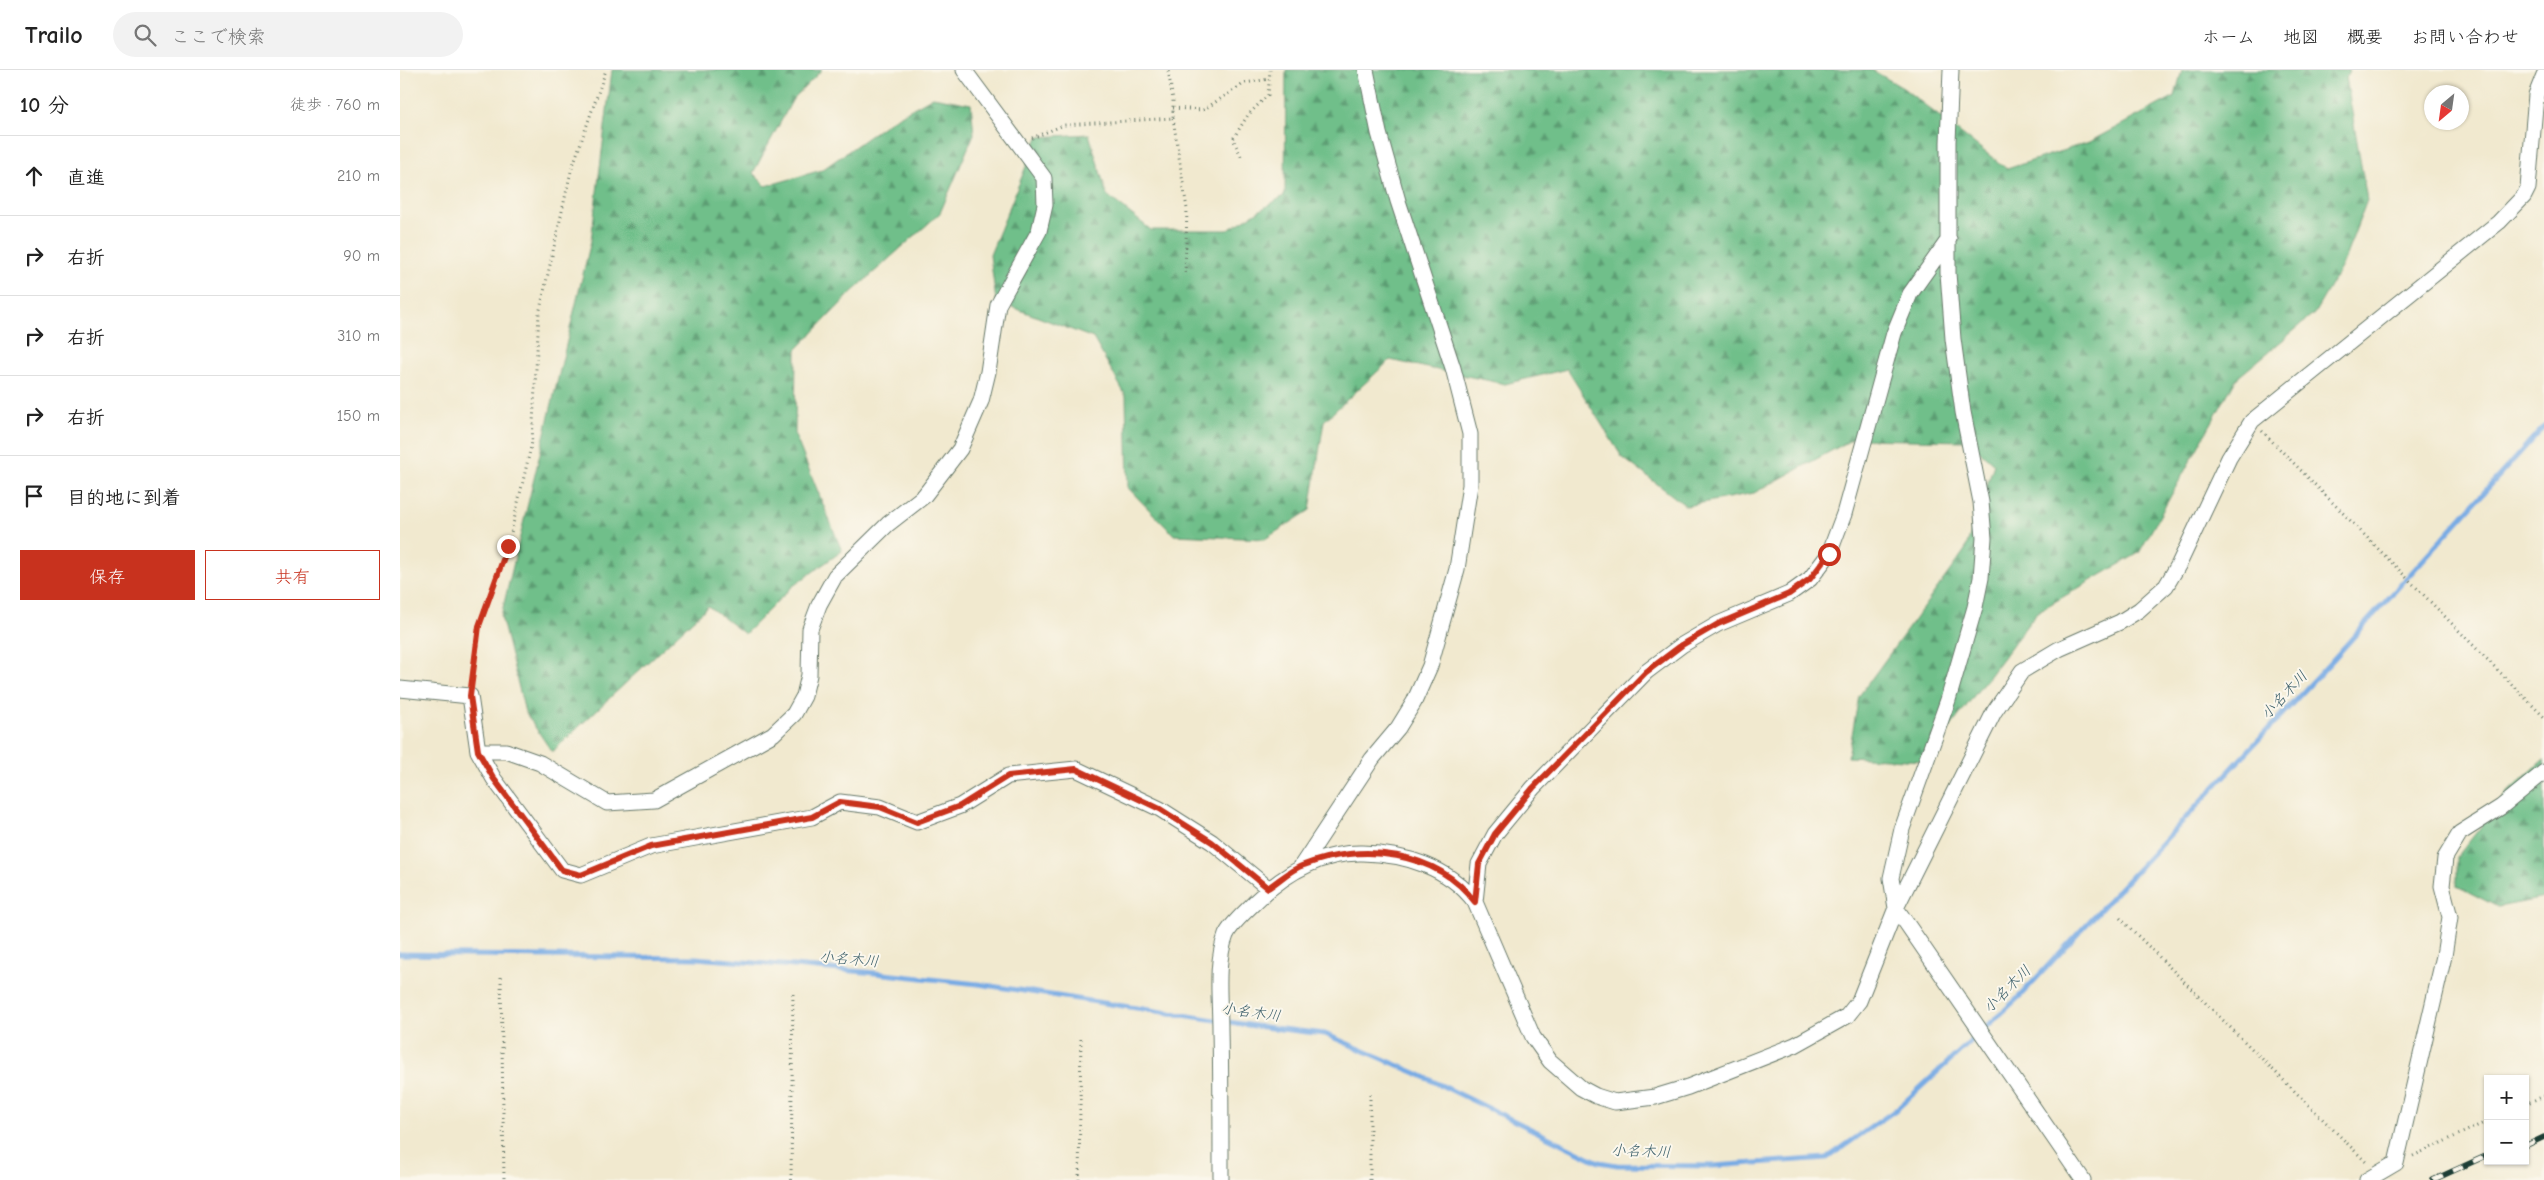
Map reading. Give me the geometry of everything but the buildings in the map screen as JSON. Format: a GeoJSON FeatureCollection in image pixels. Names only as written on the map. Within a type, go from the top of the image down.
{"type":"FeatureCollection","features":[{"type":"Feature","properties":{"kind":"street"},"geometry":{"type":"LineString","coordinates":[[478,751],[506,751],[540,763],[607,803],[654,800],[774,734],[794,714],[804,696],[809,675],[810,628],[819,605],[836,576],[888,524],[924,496],[960,449],[981,401],[988,372],[998,305],[1039,231],[1045,205],[1044,178],[964,70]]}},
{"type":"Feature","properties":{"kind":"street"},"geometry":{"type":"LineString","coordinates":[[1302,865],[1372,759],[1398,728],[1414,702],[1430,666],[1457,569],[1470,485],[1470,434],[1453,368],[1393,184],[1379,133],[1366,70]]}},
{"type":"Feature","properties":{"kind":"street"},"geometry":{"type":"LineString","coordinates":[[1950,70],[1948,142],[1950,240],[1948,273],[1953,339],[1963,412],[1981,502],[1984,538],[1981,578],[1948,700],[1902,829],[1891,878],[1896,908],[2083,1180]]}},
{"type":"Feature","properties":{"kind":"street"},"geometry":{"type":"LineString","coordinates":[[1221,1180],[1220,969],[1222,949],[1227,933],[1268,888],[1302,865],[1348,853],[1382,853],[1411,859],[1442,872],[1466,890],[1475,902],[1532,1037],[1550,1061],[1581,1088],[1596,1096],[1615,1102],[1655,1097],[1688,1087],[1795,1045],[1848,1016],[1859,1001],[1896,908],[1994,712],[2022,671],[2059,649],[2120,622],[2139,610],[2166,586],[2179,564],[2228,458],[2252,421],[2500,222],[2524,196],[2528,188],[2536,95],[2544,75]]}},
{"type":"Feature","properties":{"kind":"street"},"geometry":{"type":"LineString","coordinates":[[1475,902],[1479,864],[1495,834],[1533,788],[1646,672],[1682,645],[1718,624],[1789,594],[1810,579],[1829,554],[1844,514],[1894,333],[1910,294],[1950,240]]}},
{"type":"Feature","properties":{"kind":"street"},"geometry":{"type":"LineString","coordinates":[[400,689],[470,696],[478,751],[494,779],[562,870],[581,875],[651,846],[812,817],[840,802],[880,807],[917,822],[960,806],[1008,776],[1076,769],[1160,809],[1212,842],[1268,888]]}},
{"type":"Feature","properties":{"kind":"street"},"geometry":{"type":"LineString","coordinates":[[2373,1177],[2396,1163],[2444,956],[2450,917],[2442,886],[2445,858],[2460,833],[2501,807],[2544,772]]}},
{"type":"Feature","properties":{"kind":"path"},"geometry":{"type":"LineString","coordinates":[[470,696],[479,626],[508,546],[532,442],[539,314],[571,171],[606,70]]}},
{"type":"Feature","properties":{"kind":"path"},"geometry":{"type":"LineString","coordinates":[[1168,70],[1173,108],[1172,118],[1187,209],[1185,275]]}},
{"type":"Feature","properties":{"kind":"path"},"geometry":{"type":"LineString","coordinates":[[1241,156],[1233,139],[1248,115],[1268,94],[1270,70]]}},
{"type":"Feature","properties":{"kind":"path"},"geometry":{"type":"LineString","coordinates":[[1173,108],[1203,110],[1245,83],[1269,79]]}},
{"type":"Feature","properties":{"kind":"path"},"geometry":{"type":"LineString","coordinates":[[1020,144],[1064,124],[1172,118]]}},
{"type":"Feature","properties":{"kind":"path"},"geometry":{"type":"LineString","coordinates":[[2252,421],[2544,717]]}},
{"type":"Feature","properties":{"kind":"path"},"geometry":{"type":"LineString","coordinates":[[2120,918],[2373,1177]]}},
{"type":"Feature","properties":{"kind":"path"},"geometry":{"type":"LineString","coordinates":[[501,977],[504,1180]]}},
{"type":"Feature","properties":{"kind":"path"},"geometry":{"type":"LineString","coordinates":[[792,1180],[793,992]]}},
{"type":"Feature","properties":{"kind":"path"},"geometry":{"type":"LineString","coordinates":[[1079,1180],[1081,1035]]}},
{"type":"Feature","properties":{"kind":"path"},"geometry":{"type":"LineString","coordinates":[[1370,1091],[1370,1180]]}},
{"type":"Feature","properties":{"kind":"path"},"geometry":{"type":"LineString","coordinates":[[2529,1102],[2544,1096]]}},
{"type":"Feature","properties":{"kind":"path"},"geometry":{"type":"LineString","coordinates":[[2396,1163],[2484,1123]]}},
{"type":"Feature","properties":{"kind":"green space"},"geometry":{"type":"Polygon","coordinates":[[[612,70],[822,70],[793,99],[753,173],[766,186],[822,170],[892,120],[933,97],[971,104],[974,134],[940,213],[853,291],[796,350],[795,435],[842,551],[793,586],[745,634],[708,606],[552,752],[525,712],[501,616],[591,241],[612,70]]]}},
{"type":"Feature","properties":{"kind":"green space"},"geometry":{"type":"Polygon","coordinates":[[[1286,70],[1872,70],[1903,88],[2007,169],[2089,142],[2175,96],[2182,70],[2349,70],[2346,77],[2367,200],[2342,266],[2314,314],[2236,379],[2139,553],[2037,612],[1925,761],[1848,757],[1859,696],[1965,550],[1994,464],[1968,441],[1853,439],[1754,493],[1686,506],[1622,457],[1567,369],[1505,384],[1390,360],[1324,421],[1310,510],[1265,539],[1174,535],[1128,488],[1126,396],[1093,338],[996,301],[990,255],[1038,137],[1089,134],[1107,195],[1151,230],[1228,230],[1285,195],[1286,70]]]}},
{"type":"Feature","properties":{"kind":"green space"},"geometry":{"type":"Polygon","coordinates":[[[2544,759],[2544,898],[2498,907],[2457,886],[2457,857],[2508,792],[2544,759]]]}},
{"type":"Feature","properties":{"kind":"waterway","name":"小名木川"},"geometry":{"type":"LineString","coordinates":[[400,954],[696,958],[865,972],[978,984],[1255,1026],[1325,1034],[1416,1073],[1599,1162],[1617,1165],[1713,1166],[1827,1158],[1897,1109],[2018,998],[2329,664],[2544,426]]}},
{"type":"Feature","properties":{"kind":"railway"},"geometry":{"type":"LineString","coordinates":[[2529,1144],[2544,1137]]}},
{"type":"Feature","properties":{"kind":"railway"},"geometry":{"type":"LineString","coordinates":[[2433,1180],[2484,1157]]}},
{"type":"Feature","properties":{"kind":"route"},"geometry":{"type":"LineString","coordinates":[[508,546],[479,626],[470,696],[478,751],[494,779],[562,870],[581,875],[651,846],[812,817],[840,802],[880,807],[917,822],[960,806],[1008,776],[1076,769],[1160,809],[1212,842],[1268,888],[1302,865],[1348,853],[1382,853],[1411,859],[1442,872],[1466,890],[1475,902],[1479,864],[1495,834],[1533,788],[1646,672],[1682,645],[1718,624],[1789,594],[1810,579],[1829,554]]}}]}
